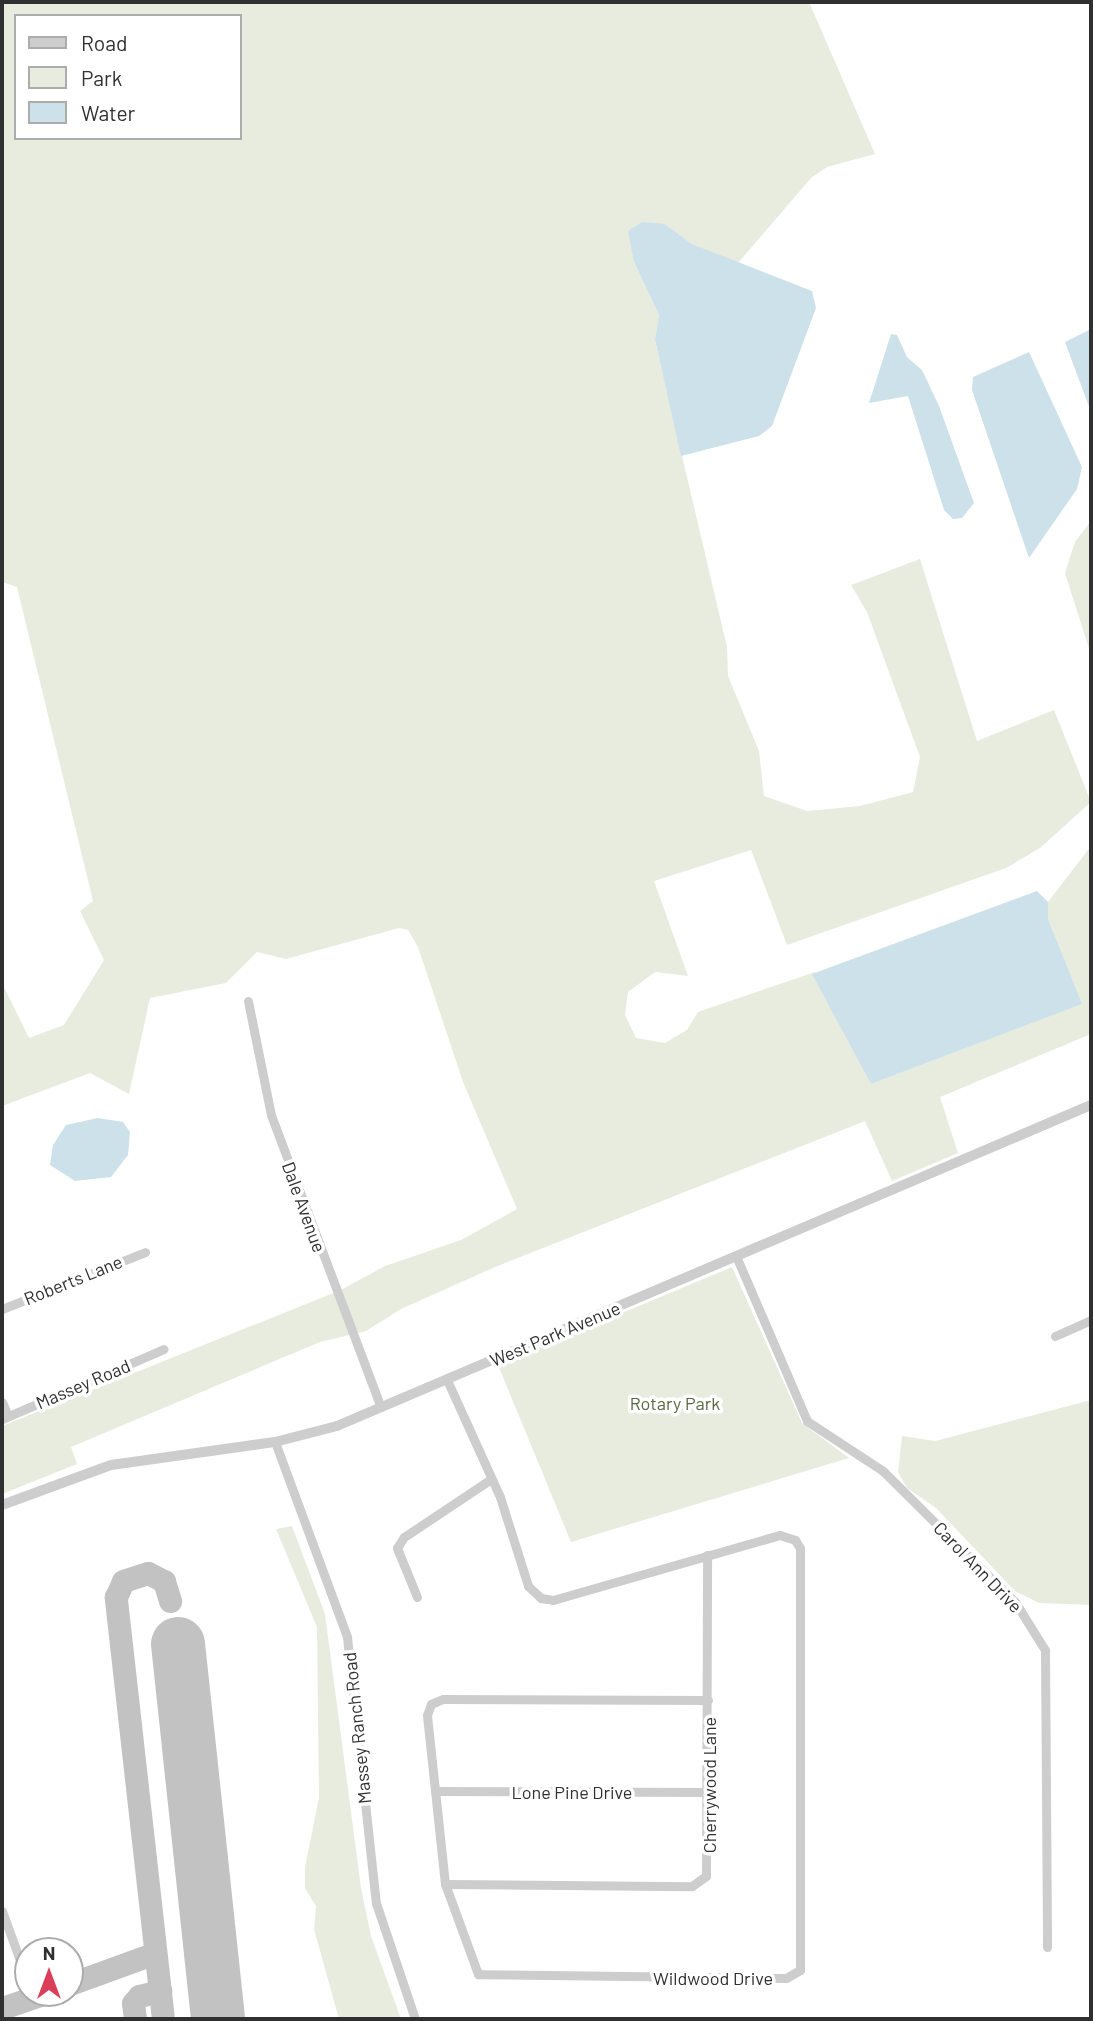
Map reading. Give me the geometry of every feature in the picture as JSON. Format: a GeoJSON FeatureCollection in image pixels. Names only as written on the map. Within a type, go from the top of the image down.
{"type":"FeatureCollection","features":[{"type":"Feature","properties":{"kind":"street","name":"Dale Avenue"},"geometry":{"type":"LineString","coordinates":[[248,1001],[271,1115],[381,1407]]}},
{"type":"Feature","properties":{"kind":"street","name":"West Park Avenue"},"geometry":{"type":"LineString","coordinates":[[2,1505],[111,1465],[275,1442],[381,1407],[1091,1105]]}},
{"type":"Feature","properties":{"kind":"street","name":"Roberts Lane"},"geometry":{"type":"LineString","coordinates":[[2,1309],[145,1252]]}},
{"type":"Feature","properties":{"kind":"street","name":"Carol Ann Drive"},"geometry":{"type":"LineString","coordinates":[[736,1256],[807,1421],[883,1471],[1016,1602],[1045,1650],[1047,1947]]}},
{"type":"Feature","properties":{"kind":"street"},"geometry":{"type":"LineString","coordinates":[[1055,1336],[1091,1320]]}},
{"type":"Feature","properties":{"kind":"street","name":"Massey Road"},"geometry":{"type":"LineString","coordinates":[[5,1417],[164,1349]]}},
{"type":"Feature","properties":{"kind":"street"},"geometry":{"type":"LineString","coordinates":[[417,1597],[397,1548],[404,1537],[491,1479],[447,1380]]}},
{"type":"Feature","properties":{"kind":"street"},"geometry":{"type":"LineString","coordinates":[[2,1402],[5,1417]]}},
{"type":"Feature","properties":{"kind":"street","name":"Massey Ranch Road"},"geometry":{"type":"LineString","coordinates":[[275,1442],[347,1637],[376,1903],[415,2019]]}},
{"type":"Feature","properties":{"kind":"street","name":"Wildwood Drive"},"geometry":{"type":"LineString","coordinates":[[491,1479],[528,1586],[541,1598],[553,1600],[780,1535],[795,1540],[800,1548],[800,1970],[786,1978],[485,1976],[472,1968],[445,1884],[427,1715],[430,1704],[443,1699],[708,1700]]}},
{"type":"Feature","properties":{"kind":"street","name":"Cherrywood Lane"},"geometry":{"type":"LineString","coordinates":[[445,1884],[692,1886],[709,1867],[707,1555]]}},
{"type":"Feature","properties":{"kind":"street","name":"Lone Pine Drive"},"geometry":{"type":"LineString","coordinates":[[435,1791],[709,1792]]}},
{"type":"Feature","properties":{"kind":"street"},"geometry":{"type":"LineString","coordinates":[[2,1911],[14,1944]]}},
{"type":"Feature","properties":{"kind":"green space"},"geometry":{"type":"Polygon","coordinates":[[[2,2],[809,2],[875,154],[827,167],[811,178],[738,263],[692,244],[665,224],[634,262],[659,315],[655,341],[727,647],[728,676],[759,751],[764,796],[807,811],[860,806],[913,792],[920,757],[867,612],[851,585],[920,559],[977,741],[1054,710],[1091,802],[1040,848],[1006,868],[787,945],[751,850],[654,881],[688,976],[655,972],[628,992],[625,1015],[636,1038],[665,1043],[687,1030],[698,1012],[815,972],[871,1084],[1081,1004],[1048,919],[1048,902],[1091,846],[1091,1034],[940,1097],[958,1153],[892,1181],[865,1121],[495,1267],[401,1309],[366,1331],[320,1342],[71,1447],[77,1464],[2,1494],[2,1426],[341,1290],[385,1266],[461,1240],[517,1209],[463,1082],[418,947],[408,930],[399,928],[286,959],[257,952],[226,983],[150,998],[129,1094],[90,1073],[2,1106],[2,983],[29,1038],[64,1025],[104,960],[80,911],[93,901],[17,587],[2,582],[2,2]]]}},
{"type":"Feature","properties":{"kind":"green space"},"geometry":{"type":"Polygon","coordinates":[[[1091,521],[1091,655],[1065,573],[1075,542],[1091,521]]]}},
{"type":"Feature","properties":{"kind":"green space","name":"Rotary Park"},"geometry":{"type":"Polygon","coordinates":[[[732,1267],[802,1423],[849,1458],[571,1542],[498,1365],[732,1267]]]}},
{"type":"Feature","properties":{"kind":"green space"},"geometry":{"type":"Polygon","coordinates":[[[1091,1400],[1091,1605],[1039,1603],[1015,1591],[936,1508],[907,1488],[898,1472],[902,1436],[935,1441],[1091,1400]]]}},
{"type":"Feature","properties":{"kind":"green space"},"geometry":{"type":"Polygon","coordinates":[[[292,1526],[325,1614],[361,1888],[371,1936],[401,2019],[339,2019],[314,1929],[316,1906],[305,1888],[305,1867],[319,1798],[317,1627],[276,1529],[292,1526]]]}},
{"type":"Feature","properties":{"kind":"water"},"geometry":{"type":"Polygon","coordinates":[[[642,222],[665,224],[692,244],[812,291],[816,308],[772,426],[759,436],[681,456],[655,340],[659,315],[634,262],[628,231],[642,222]]]}},
{"type":"Feature","properties":{"kind":"water"},"geometry":{"type":"Polygon","coordinates":[[[1091,329],[1091,412],[1065,342],[1091,329]]]}},
{"type":"Feature","properties":{"kind":"water"},"geometry":{"type":"Polygon","coordinates":[[[891,334],[897,335],[907,357],[922,370],[939,406],[974,503],[962,518],[953,519],[944,510],[908,396],[869,403],[891,334]]]}},
{"type":"Feature","properties":{"kind":"water"},"geometry":{"type":"Polygon","coordinates":[[[1029,352],[1082,467],[1077,489],[1029,558],[972,390],[973,377],[1029,352]]]}},
{"type":"Feature","properties":{"kind":"water"},"geometry":{"type":"Polygon","coordinates":[[[1037,891],[1048,902],[1048,919],[1082,1004],[871,1084],[812,974],[1037,891]]]}},
{"type":"Feature","properties":{"kind":"water"},"geometry":{"type":"Polygon","coordinates":[[[98,1118],[123,1122],[130,1132],[128,1155],[111,1177],[75,1181],[50,1165],[53,1145],[66,1125],[98,1118]]]}},
{"type":"Feature","properties":{"kind":"taxiway"},"geometry":{"type":"LineString","coordinates":[[163,2019],[116,1597],[123,1581],[148,1573],[164,1581],[170,1601]]}},
{"type":"Feature","properties":{"kind":"taxiway"},"geometry":{"type":"LineString","coordinates":[[84,1979],[155,1953]]}},
{"type":"Feature","properties":{"kind":"taxiway"},"geometry":{"type":"LineString","coordinates":[[135,2019],[133,2003],[139,1996],[160,1991]]}},
{"type":"Feature","properties":{"kind":"taxiway"},"geometry":{"type":"LineString","coordinates":[[2,2008],[14,2004]]}},
{"type":"Feature","properties":{"kind":"runway"},"geometry":{"type":"LineString","coordinates":[[178,1644],[218,2019]]}}]}
